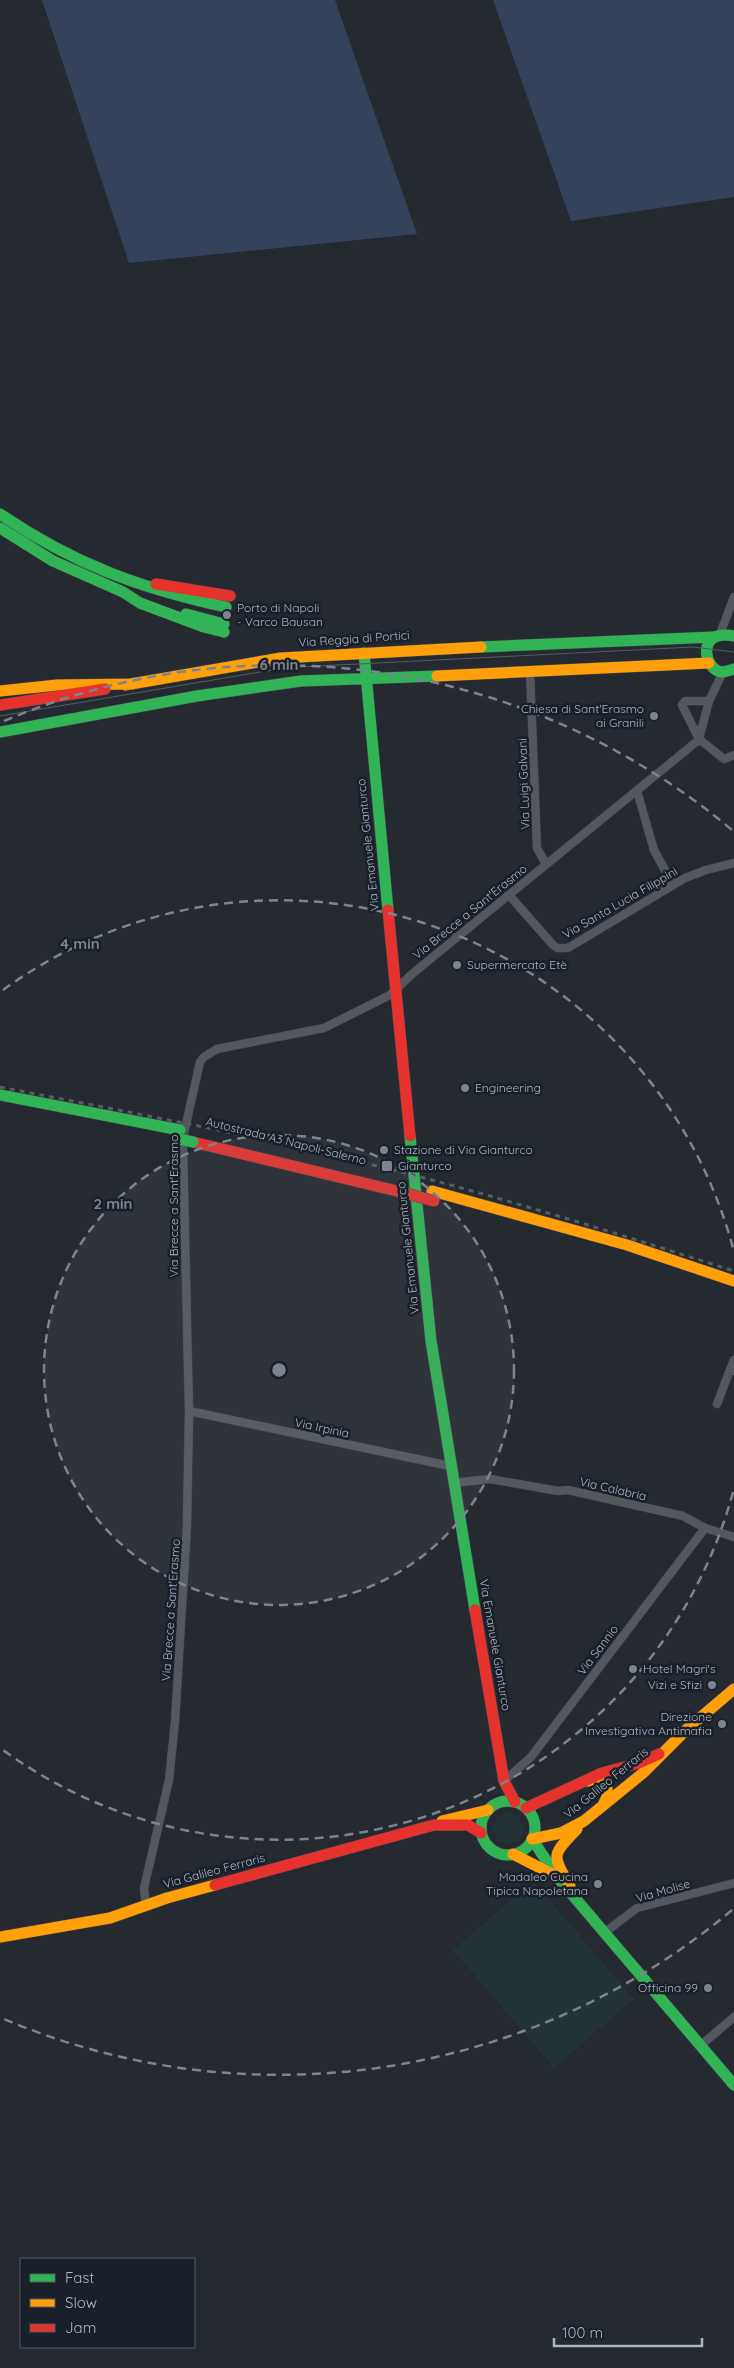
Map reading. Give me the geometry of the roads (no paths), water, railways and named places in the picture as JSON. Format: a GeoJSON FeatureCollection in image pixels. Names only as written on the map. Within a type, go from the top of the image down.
{"type":"FeatureCollection","features":[{"type":"Feature","properties":{"kind":"main road"},"geometry":{"type":"LineString","coordinates":[[0,514],[63,554],[125,587],[183,613],[224,628],[182,619],[140,602],[125,587]]}},
{"type":"Feature","properties":{"kind":"main road"},"geometry":{"type":"LineString","coordinates":[[0,528],[53,561],[125,587],[228,601],[190,600],[149,590],[125,587]]}},
{"type":"Feature","properties":{"kind":"main road"},"geometry":{"type":"LineString","coordinates":[[183,613],[191,609],[193,605],[190,600]]}},
{"type":"Feature","properties":{"kind":"main road"},"geometry":{"type":"LineString","coordinates":[[709,663],[706,648],[717,635]]}},
{"type":"Feature","properties":{"kind":"main road","name":"Via Reggia di Portici"},"geometry":{"type":"LineString","coordinates":[[0,705],[62,697],[281,658],[717,635],[734,636]]}},
{"type":"Feature","properties":{"kind":"main road","name":"Via Emanuele Gianturco"},"geometry":{"type":"LineString","coordinates":[[364,653],[365,679],[428,1313],[450,1466],[504,1781],[515,1802]]}},
{"type":"Feature","properties":{"kind":"main road"},"geometry":{"type":"LineString","coordinates":[[0,732],[274,684],[709,663],[728,670]]}},
{"type":"Feature","properties":{"kind":"main road"},"geometry":{"type":"LineString","coordinates":[[0,691],[57,685],[133,684]]}},
{"type":"Feature","properties":{"kind":"main road","name":"Autostrada A3 Napoli-Salerno"},"geometry":{"type":"LineString","coordinates":[[0,1095],[180,1135]]}},
{"type":"Feature","properties":{"kind":"main road","name":"Autostrada A3 Napoli-Salerno"},"geometry":{"type":"LineString","coordinates":[[0,1104],[193,1137],[627,1245],[734,1281]]}},
{"type":"Feature","properties":{"kind":"main road","name":"Autostrada A3 Napoli-Salerno"},"geometry":{"type":"LineString","coordinates":[[433,1196],[734,1290]]}},
{"type":"Feature","properties":{"kind":"main road","name":"Via Galileo Ferraris"},"geometry":{"type":"LineString","coordinates":[[532,1839],[561,1833],[584,1821],[643,1773],[734,1689]]}},
{"type":"Feature","properties":{"kind":"main road","name":"Via Galileo Ferraris"},"geometry":{"type":"LineString","coordinates":[[526,1808],[602,1773],[639,1763],[665,1751]]}},
{"type":"Feature","properties":{"kind":"main road"},"geometry":{"type":"LineString","coordinates":[[579,1784],[593,1780],[604,1782],[607,1787],[608,1796],[601,1806]]}},
{"type":"Feature","properties":{"kind":"main road","name":"Via Emanuele Gianturco"},"geometry":{"type":"LineString","coordinates":[[498,1803],[504,1781]]}},
{"type":"Feature","properties":{"kind":"main road"},"geometry":{"type":"LineString","coordinates":[[513,1854],[524,1849],[532,1839],[534,1823],[526,1808],[515,1802],[498,1803],[488,1810],[482,1821],[482,1833],[487,1844],[493,1850],[513,1854],[558,1878]]}},
{"type":"Feature","properties":{"kind":"main road","name":"Via Galileo Ferraris"},"geometry":{"type":"LineString","coordinates":[[0,1937],[110,1918],[176,1895],[434,1825],[452,1817],[488,1810]]}},
{"type":"Feature","properties":{"kind":"main road"},"geometry":{"type":"LineString","coordinates":[[580,1902],[562,1873],[556,1855],[559,1846],[584,1821]]}},
{"type":"Feature","properties":{"kind":"main road","name":"Via Galileo Ferraris"},"geometry":{"type":"LineString","coordinates":[[434,1825],[468,1825],[482,1833]]}},
{"type":"Feature","properties":{"kind":"main road"},"geometry":{"type":"LineString","coordinates":[[532,1839],[558,1878],[734,2085]]}},
{"type":"Feature","properties":{"kind":"street"},"geometry":{"type":"LineString","coordinates":[[717,635],[734,597]]}},
{"type":"Feature","properties":{"kind":"street"},"geometry":{"type":"LineString","coordinates":[[699,739],[709,701],[728,670]]}},
{"type":"Feature","properties":{"kind":"street","name":"Via Luigi Galvani"},"geometry":{"type":"LineString","coordinates":[[530,671],[538,848],[546,864]]}},
{"type":"Feature","properties":{"kind":"street"},"geometry":{"type":"LineString","coordinates":[[709,701],[685,701],[682,704],[699,739],[724,759],[734,755]]}},
{"type":"Feature","properties":{"kind":"street","name":"Via Brecce a Sant'Erasmo"},"geometry":{"type":"LineString","coordinates":[[146,1906],[144,1888],[169,1780],[175,1722],[188,1525],[189,1411],[183,1148],[189,1107],[200,1062],[204,1057],[217,1049],[324,1028],[390,995],[699,739]]}},
{"type":"Feature","properties":{"kind":"street"},"geometry":{"type":"LineString","coordinates":[[637,790],[654,850],[673,885]]}},
{"type":"Feature","properties":{"kind":"street","name":"Via Santa Lucia Filippini"},"geometry":{"type":"LineString","coordinates":[[509,895],[553,944],[562,949],[568,948],[694,874],[734,863]]}},
{"type":"Feature","properties":{"kind":"street"},"geometry":{"type":"LineString","coordinates":[[717,1404],[732,1371],[734,1360]]}},
{"type":"Feature","properties":{"kind":"street","name":"Via Irpinia"},"geometry":{"type":"LineString","coordinates":[[189,1411],[450,1466]]}},
{"type":"Feature","properties":{"kind":"street","name":"Via Calabria"},"geometry":{"type":"LineString","coordinates":[[453,1483],[490,1479],[558,1491],[568,1490],[683,1516],[705,1528],[734,1537]]}},
{"type":"Feature","properties":{"kind":"street","name":"Via Sannio"},"geometry":{"type":"LineString","coordinates":[[504,1781],[531,1757],[705,1528]]}},
{"type":"Feature","properties":{"kind":"street","name":"Via Molise"},"geometry":{"type":"LineString","coordinates":[[604,1933],[637,1908],[734,1883]]}},
{"type":"Feature","properties":{"kind":"street"},"geometry":{"type":"LineString","coordinates":[[700,2046],[734,2017]]}},
{"type":"Feature","properties":{"kind":"water"},"geometry":{"type":"Polygon","coordinates":[[[42,0],[335,0],[417,234],[129,263],[42,0]]]}},
{"type":"Feature","properties":{"kind":"water"},"geometry":{"type":"Polygon","coordinates":[[[493,0],[734,0],[734,197],[571,221],[493,0]]]}},
{"type":"Feature","properties":{"kind":"tram line"},"geometry":{"type":"LineString","coordinates":[[0,716],[299,667],[693,647],[734,652]]}},
{"type":"Feature","properties":{"kind":"railway"},"geometry":{"type":"LineString","coordinates":[[0,1087],[216,1130],[378,1166],[546,1212],[734,1271]]}},
{"type":"Feature","properties":{"kind":"place","name":"Porto di Napoli - Varco Bausan"},"geometry":{"type":"Point","coordinates":[227,615]}},
{"type":"Feature","properties":{"kind":"place","name":"Chiesa di Sant'Erasmo ai Granili"},"geometry":{"type":"Point","coordinates":[654,716]}},
{"type":"Feature","properties":{"kind":"place","name":"Supermercato Etè"},"geometry":{"type":"Point","coordinates":[457,965]}},
{"type":"Feature","properties":{"kind":"place","name":"Engineering"},"geometry":{"type":"Point","coordinates":[465,1088]}},
{"type":"Feature","properties":{"kind":"place","name":"Stazione di Via Gianturco"},"geometry":{"type":"Point","coordinates":[384,1150]}},
{"type":"Feature","properties":{"kind":"place","name":"Gianturco"},"geometry":{"type":"Point","coordinates":[387,1166]}},
{"type":"Feature","properties":{"kind":"place","name":"Hotel Magri's"},"geometry":{"type":"Point","coordinates":[633,1669]}},
{"type":"Feature","properties":{"kind":"place","name":"Vizi e Sfizi"},"geometry":{"type":"Point","coordinates":[712,1685]}},
{"type":"Feature","properties":{"kind":"place","name":"Direzione Investigativa Antimafia"},"geometry":{"type":"Point","coordinates":[722,1724]}},
{"type":"Feature","properties":{"kind":"place","name":"Madaleo Cucina Tipica Napoletana"},"geometry":{"type":"Point","coordinates":[598,1884]}},
{"type":"Feature","properties":{"kind":"place","name":"Officina 99"},"geometry":{"type":"Point","coordinates":[708,1988]}}]}
